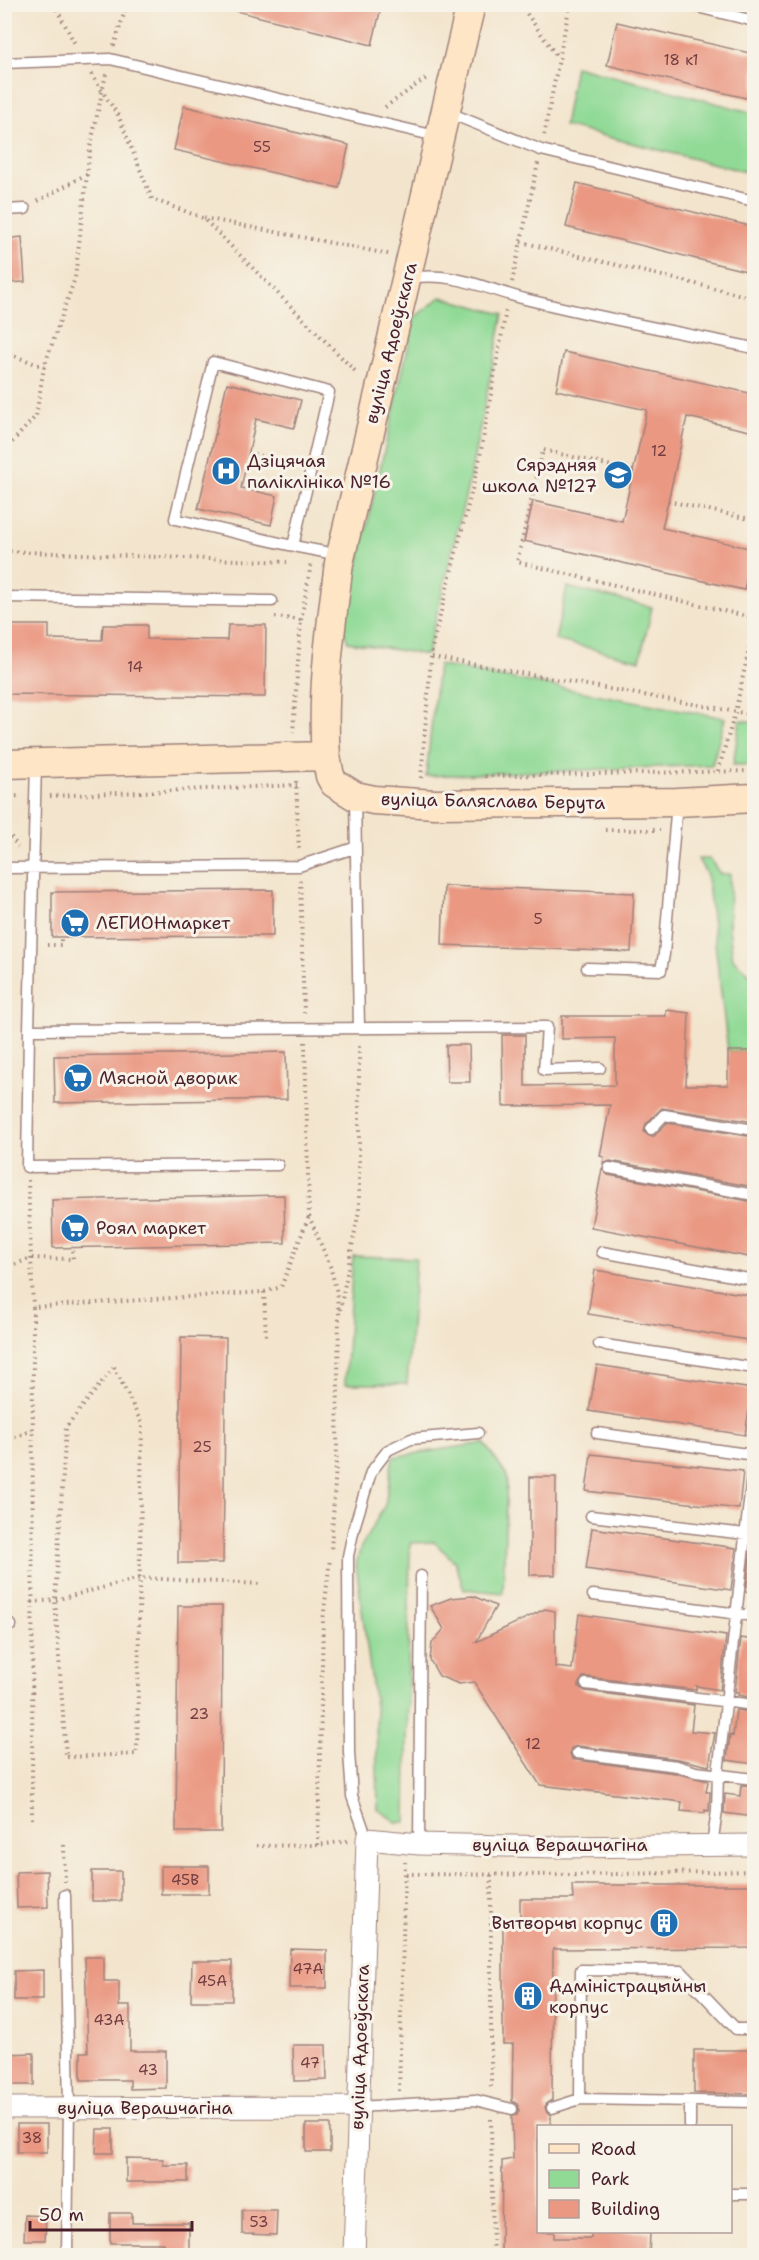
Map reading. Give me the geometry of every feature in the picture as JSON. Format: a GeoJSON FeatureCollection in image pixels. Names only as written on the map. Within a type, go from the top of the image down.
{"type":"FeatureCollection","features":[{"type":"Feature","properties":{"kind":"street","name":"вуліца Адоеўскага"},"geometry":{"type":"LineString","coordinates":[[326,756],[324,727],[329,645],[340,555],[408,278],[471,4]]}},
{"type":"Feature","properties":{"kind":"street"},"geometry":{"type":"LineString","coordinates":[[4,764],[326,756]]}},
{"type":"Feature","properties":{"kind":"street","name":"вуліца Баляслава Берута"},"geometry":{"type":"LineString","coordinates":[[326,756],[330,776],[334,783],[355,796],[435,804],[677,802],[754,798]]}},
{"type":"Feature","properties":{"kind":"street","name":"вуліца Адоеўскага"},"geometry":{"type":"LineString","coordinates":[[354,2256],[367,1839]]}},
{"type":"Feature","properties":{"kind":"street","name":"вуліца Верашчагіна"},"geometry":{"type":"LineString","coordinates":[[367,1839],[411,1844],[558,1847],[754,1845]]}},
{"type":"Feature","properties":{"kind":"street","name":"вуліца Верашчагіна"},"geometry":{"type":"LineString","coordinates":[[4,2108],[358,2107]]}},
{"type":"Feature","properties":{"kind":"lane"},"geometry":{"type":"LineString","coordinates":[[686,4],[754,21]]}},
{"type":"Feature","properties":{"kind":"lane"},"geometry":{"type":"LineString","coordinates":[[4,63],[110,59],[368,119],[443,124],[754,201]]}},
{"type":"Feature","properties":{"kind":"lane"},"geometry":{"type":"LineString","coordinates":[[4,210],[25,209]]}},
{"type":"Feature","properties":{"kind":"lane"},"geometry":{"type":"LineString","coordinates":[[408,278],[428,275],[448,276],[523,298],[754,348]]}},
{"type":"Feature","properties":{"kind":"lane"},"geometry":{"type":"LineString","coordinates":[[294,546],[329,392],[213,362],[175,519],[294,546],[340,555]]}},
{"type":"Feature","properties":{"kind":"lane"},"geometry":{"type":"LineString","coordinates":[[4,597],[272,601]]}},
{"type":"Feature","properties":{"kind":"lane"},"geometry":{"type":"LineString","coordinates":[[36,763],[28,1030],[27,1167],[278,1164]]}},
{"type":"Feature","properties":{"kind":"lane"},"geometry":{"type":"LineString","coordinates":[[355,796],[354,848],[359,1028]]}},
{"type":"Feature","properties":{"kind":"lane"},"geometry":{"type":"LineString","coordinates":[[587,968],[661,970],[677,802]]}},
{"type":"Feature","properties":{"kind":"lane"},"geometry":{"type":"LineString","coordinates":[[4,868],[299,866],[354,848]]}},
{"type":"Feature","properties":{"kind":"lane"},"geometry":{"type":"LineString","coordinates":[[28,1030],[546,1027],[544,1070],[600,1068]]}},
{"type":"Feature","properties":{"kind":"lane"},"geometry":{"type":"LineString","coordinates":[[651,1129],[664,1115],[754,1130]]}},
{"type":"Feature","properties":{"kind":"lane"},"geometry":{"type":"LineString","coordinates":[[609,1168],[754,1195]]}},
{"type":"Feature","properties":{"kind":"lane"},"geometry":{"type":"LineString","coordinates":[[602,1252],[754,1280]]}},
{"type":"Feature","properties":{"kind":"lane"},"geometry":{"type":"LineString","coordinates":[[599,1344],[754,1368]]}},
{"type":"Feature","properties":{"kind":"lane"},"geometry":{"type":"LineString","coordinates":[[367,1839],[352,1796],[349,1752],[348,1557],[354,1528],[371,1472],[388,1450],[411,1439],[478,1433]]}},
{"type":"Feature","properties":{"kind":"lane"},"geometry":{"type":"LineString","coordinates":[[597,1433],[754,1455]]}},
{"type":"Feature","properties":{"kind":"lane"},"geometry":{"type":"LineString","coordinates":[[712,1845],[736,1613],[750,1535],[754,1459]]}},
{"type":"Feature","properties":{"kind":"lane"},"geometry":{"type":"LineString","coordinates":[[591,1516],[750,1535]]}},
{"type":"Feature","properties":{"kind":"lane"},"geometry":{"type":"LineString","coordinates":[[411,1844],[421,1576]]}},
{"type":"Feature","properties":{"kind":"lane"},"geometry":{"type":"LineString","coordinates":[[593,1595],[754,1616]]}},
{"type":"Feature","properties":{"kind":"lane"},"geometry":{"type":"LineString","coordinates":[[586,1684],[754,1705]]}},
{"type":"Feature","properties":{"kind":"lane"},"geometry":{"type":"LineString","coordinates":[[577,1753],[754,1779]]}},
{"type":"Feature","properties":{"kind":"lane"},"geometry":{"type":"LineString","coordinates":[[65,1894],[69,2108],[67,2256]]}},
{"type":"Feature","properties":{"kind":"lane"},"geometry":{"type":"LineString","coordinates":[[580,2099],[581,1970],[681,1971],[736,2029],[754,2029]]}},
{"type":"Feature","properties":{"kind":"lane"},"geometry":{"type":"LineString","coordinates":[[552,2108],[580,2099],[754,2102]]}},
{"type":"Feature","properties":{"kind":"lane"},"geometry":{"type":"LineString","coordinates":[[358,2107],[476,2100],[491,2106],[512,2109]]}},
{"type":"Feature","properties":{"kind":"lane"},"geometry":{"type":"LineString","coordinates":[[690,2101],[690,2125]]}},
{"type":"Feature","properties":{"kind":"lane"},"geometry":{"type":"LineString","coordinates":[[732,2194],[754,2194]]}},
{"type":"Feature","properties":{"kind":"path"},"geometry":{"type":"LineString","coordinates":[[520,4],[559,59]]}},
{"type":"Feature","properties":{"kind":"path"},"geometry":{"type":"LineString","coordinates":[[431,778],[419,778],[432,657],[479,462],[510,293],[570,4]]}},
{"type":"Feature","properties":{"kind":"path"},"geometry":{"type":"LineString","coordinates":[[368,119],[428,77]]}},
{"type":"Feature","properties":{"kind":"path"},"geometry":{"type":"LineString","coordinates":[[4,452],[36,416],[44,367],[75,278],[87,174],[101,91],[118,116],[152,199],[203,218],[388,254]]}},
{"type":"Feature","properties":{"kind":"path"},"geometry":{"type":"LineString","coordinates":[[25,209],[44,196],[87,174]]}},
{"type":"Feature","properties":{"kind":"path"},"geometry":{"type":"LineString","coordinates":[[203,218],[357,373]]}},
{"type":"Feature","properties":{"kind":"path"},"geometry":{"type":"LineString","coordinates":[[521,242],[754,298]]}},
{"type":"Feature","properties":{"kind":"path"},"geometry":{"type":"LineString","coordinates":[[4,352],[44,367]]}},
{"type":"Feature","properties":{"kind":"path"},"geometry":{"type":"LineString","coordinates":[[633,471],[543,450],[517,562],[754,618]]}},
{"type":"Feature","properties":{"kind":"path"},"geometry":{"type":"LineString","coordinates":[[248,453],[312,466]]}},
{"type":"Feature","properties":{"kind":"path"},"geometry":{"type":"LineString","coordinates":[[668,501],[754,520]]}},
{"type":"Feature","properties":{"kind":"path"},"geometry":{"type":"LineString","coordinates":[[4,551],[289,562]]}},
{"type":"Feature","properties":{"kind":"path"},"geometry":{"type":"LineString","coordinates":[[300,563],[312,564]]}},
{"type":"Feature","properties":{"kind":"path"},"geometry":{"type":"LineString","coordinates":[[272,601],[275,617],[301,620],[293,740]]}},
{"type":"Feature","properties":{"kind":"path"},"geometry":{"type":"LineString","coordinates":[[718,771],[735,713],[754,626]]}},
{"type":"Feature","properties":{"kind":"path"},"geometry":{"type":"LineString","coordinates":[[432,657],[754,715]]}},
{"type":"Feature","properties":{"kind":"path"},"geometry":{"type":"LineString","coordinates":[[479,777],[754,771]]}},
{"type":"Feature","properties":{"kind":"path"},"geometry":{"type":"LineString","coordinates":[[4,797],[297,785],[309,1216],[330,1266],[339,1314],[337,1447],[332,1540],[323,1621],[318,1845]]}},
{"type":"Feature","properties":{"kind":"path"},"geometry":{"type":"LineString","coordinates":[[339,1314],[359,1210],[359,1028]]}},
{"type":"Feature","properties":{"kind":"path"},"geometry":{"type":"LineString","coordinates":[[27,1167],[33,1307],[32,1819]]}},
{"type":"Feature","properties":{"kind":"path"},"geometry":{"type":"LineString","coordinates":[[33,1307],[264,1292],[280,1287],[309,1216]]}},
{"type":"Feature","properties":{"kind":"path"},"geometry":{"type":"LineString","coordinates":[[4,1269],[31,1258],[73,1259],[72,1248]]}},
{"type":"Feature","properties":{"kind":"path"},"geometry":{"type":"LineString","coordinates":[[264,1292],[266,1338]]}},
{"type":"Feature","properties":{"kind":"path"},"geometry":{"type":"LineString","coordinates":[[114,1367],[142,1424],[140,1578],[137,1754],[66,1757],[55,1600],[66,1427],[114,1367]]}},
{"type":"Feature","properties":{"kind":"path"},"geometry":{"type":"LineString","coordinates":[[4,1442],[33,1430]]}},
{"type":"Feature","properties":{"kind":"path"},"geometry":{"type":"LineString","coordinates":[[32,1602],[55,1600],[140,1578],[262,1584]]}},
{"type":"Feature","properties":{"kind":"path"},"geometry":{"type":"LineString","coordinates":[[256,1846],[318,1845],[367,1839]]}},
{"type":"Feature","properties":{"kind":"path"},"geometry":{"type":"LineString","coordinates":[[398,2105],[405,1874],[411,1844]]}},
{"type":"Feature","properties":{"kind":"path"},"geometry":{"type":"LineString","coordinates":[[64,1845],[65,1894]]}},
{"type":"Feature","properties":{"kind":"path"},"geometry":{"type":"LineString","coordinates":[[405,1874],[754,1871]]}},
{"type":"Feature","properties":{"kind":"path"},"geometry":{"type":"LineString","coordinates":[[491,1875],[493,2256]]}},
{"type":"Feature","properties":{"kind":"green space"},"geometry":{"type":"Polygon","coordinates":[[[575,66],[754,113],[754,174],[564,126],[575,66]]]}},
{"type":"Feature","properties":{"kind":"green space"},"geometry":{"type":"Polygon","coordinates":[[[441,297],[503,314],[469,481],[427,655],[348,642],[343,630],[415,317],[441,297]]]}},
{"type":"Feature","properties":{"kind":"green space"},"geometry":{"type":"Polygon","coordinates":[[[567,587],[652,607],[640,660],[555,640],[567,587]]]}},
{"type":"Feature","properties":{"kind":"green space"},"geometry":{"type":"Polygon","coordinates":[[[438,665],[725,718],[712,765],[426,776],[438,665]]]}},
{"type":"Feature","properties":{"kind":"green space"},"geometry":{"type":"Polygon","coordinates":[[[740,720],[754,722],[754,765],[733,765],[740,720]]]}},
{"type":"Feature","properties":{"kind":"green space"},"geometry":{"type":"Polygon","coordinates":[[[698,859],[710,859],[720,874],[730,874],[729,929],[733,959],[754,978],[754,1051],[728,1051],[707,875],[698,859]]]}},
{"type":"Feature","properties":{"kind":"green space"},"geometry":{"type":"Polygon","coordinates":[[[353,1256],[416,1258],[407,1384],[345,1384],[353,1256]]]}},
{"type":"Feature","properties":{"kind":"green space"},"geometry":{"type":"Polygon","coordinates":[[[484,1443],[507,1476],[503,1593],[464,1589],[455,1562],[434,1542],[410,1543],[406,1822],[396,1822],[378,1809],[376,1714],[356,1564],[361,1547],[385,1505],[393,1457],[484,1443]]]}},
{"type":"Feature","properties":{"kind":"building"},"geometry":{"type":"Polygon","coordinates":[[[237,4],[382,4],[372,45],[236,11],[237,4]]]}},
{"type":"Feature","properties":{"kind":"building"},"geometry":{"type":"Polygon","coordinates":[[[617,22],[754,54],[754,100],[607,65],[617,22]]]}},
{"type":"Feature","properties":{"kind":"building"},"geometry":{"type":"Polygon","coordinates":[[[184,106],[349,145],[339,188],[174,150],[184,106]]]}},
{"type":"Feature","properties":{"kind":"building"},"geometry":{"type":"Polygon","coordinates":[[[577,183],[754,227],[754,273],[566,227],[577,183]]]}},
{"type":"Feature","properties":{"kind":"building"},"geometry":{"type":"Polygon","coordinates":[[[22,237],[25,282],[4,283],[4,239],[22,237]]]}},
{"type":"Feature","properties":{"kind":"building"},"geometry":{"type":"Polygon","coordinates":[[[564,352],[754,394],[754,432],[687,417],[662,528],[753,549],[744,590],[524,541],[533,501],[622,521],[647,410],[556,390],[564,352]]]}},
{"type":"Feature","properties":{"kind":"building","name":"Дзіцячая паліклініка №16"},"geometry":{"type":"Polygon","coordinates":[[[227,383],[301,400],[294,428],[256,419],[241,488],[277,496],[271,525],[198,509],[227,383]]]}},
{"type":"Feature","properties":{"kind":"building"},"geometry":{"type":"Polygon","coordinates":[[[4,625],[49,625],[49,639],[102,640],[103,625],[147,625],[147,639],[227,640],[228,625],[266,625],[265,697],[4,694],[4,625]]]}},
{"type":"Feature","properties":{"kind":"building"},"geometry":{"type":"Polygon","coordinates":[[[444,886],[634,893],[631,952],[442,945],[444,886]]]}},
{"type":"Feature","properties":{"kind":"building"},"geometry":{"type":"Polygon","coordinates":[[[273,890],[273,936],[52,937],[52,892],[273,890]]]}},
{"type":"Feature","properties":{"kind":"building"},"geometry":{"type":"Polygon","coordinates":[[[666,1010],[689,1013],[686,1085],[728,1085],[728,1051],[754,1051],[754,1122],[662,1108],[646,1124],[644,1132],[649,1136],[654,1136],[667,1123],[754,1137],[754,1187],[610,1161],[603,1164],[604,1157],[600,1156],[610,1105],[503,1106],[502,1035],[525,1035],[525,1086],[615,1085],[615,1038],[562,1039],[562,1016],[666,1016],[666,1010]]]}},
{"type":"Feature","properties":{"kind":"building"},"geometry":{"type":"Polygon","coordinates":[[[446,1045],[469,1045],[470,1082],[447,1082],[446,1045]]]}},
{"type":"Feature","properties":{"kind":"building"},"geometry":{"type":"Polygon","coordinates":[[[286,1052],[287,1099],[55,1103],[54,1056],[286,1052]]]}},
{"type":"Feature","properties":{"kind":"building"},"geometry":{"type":"Polygon","coordinates":[[[602,1169],[608,1175],[754,1202],[754,1258],[591,1227],[602,1169]]]}},
{"type":"Feature","properties":{"kind":"building"},"geometry":{"type":"Polygon","coordinates":[[[284,1195],[285,1243],[53,1248],[52,1200],[284,1195]]]}},
{"type":"Feature","properties":{"kind":"building"},"geometry":{"type":"Polygon","coordinates":[[[595,1270],[754,1296],[754,1341],[588,1314],[595,1270]]]}},
{"type":"Feature","properties":{"kind":"building"},"geometry":{"type":"Polygon","coordinates":[[[181,1337],[226,1338],[223,1563],[178,1563],[181,1337]]]}},
{"type":"Feature","properties":{"kind":"building"},"geometry":{"type":"Polygon","coordinates":[[[597,1365],[752,1389],[745,1435],[589,1411],[597,1365]]]}},
{"type":"Feature","properties":{"kind":"building"},"geometry":{"type":"Polygon","coordinates":[[[591,1454],[743,1471],[739,1509],[586,1491],[591,1454]]]}},
{"type":"Feature","properties":{"kind":"building"},"geometry":{"type":"Polygon","coordinates":[[[530,1477],[556,1477],[555,1575],[530,1575],[530,1477]]]}},
{"type":"Feature","properties":{"kind":"building"},"geometry":{"type":"Polygon","coordinates":[[[592,1528],[736,1548],[731,1590],[586,1569],[592,1528]]]}},
{"type":"Feature","properties":{"kind":"building"},"geometry":{"type":"Polygon","coordinates":[[[751,1550],[754,1551],[754,1593],[746,1592],[751,1550]]]}},
{"type":"Feature","properties":{"kind":"building"},"geometry":{"type":"Polygon","coordinates":[[[473,1596],[496,1606],[476,1642],[545,1609],[555,1611],[555,1667],[572,1669],[579,1614],[726,1636],[720,1690],[696,1686],[696,1690],[587,1677],[583,1677],[579,1683],[579,1687],[585,1691],[694,1705],[691,1731],[715,1733],[709,1766],[678,1759],[578,1746],[571,1748],[570,1753],[572,1759],[576,1760],[675,1773],[708,1781],[706,1792],[710,1792],[709,1811],[705,1810],[705,1813],[681,1811],[682,1802],[540,1785],[474,1682],[459,1684],[439,1676],[430,1660],[432,1643],[444,1629],[430,1606],[451,1598],[473,1596]]]}},
{"type":"Feature","properties":{"kind":"building"},"geometry":{"type":"Polygon","coordinates":[[[178,1606],[222,1606],[221,1832],[176,1832],[178,1606]]]}},
{"type":"Feature","properties":{"kind":"building"},"geometry":{"type":"Polygon","coordinates":[[[741,1638],[754,1640],[754,1698],[738,1695],[739,1692],[735,1692],[741,1638]]]}},
{"type":"Feature","properties":{"kind":"building"},"geometry":{"type":"Polygon","coordinates":[[[736,1710],[754,1712],[754,1764],[727,1760],[736,1710]]]}},
{"type":"Feature","properties":{"kind":"building"},"geometry":{"type":"Polygon","coordinates":[[[741,1785],[754,1786],[754,1817],[724,1813],[725,1794],[740,1796],[741,1785]]]}},
{"type":"Feature","properties":{"kind":"building"},"geometry":{"type":"Polygon","coordinates":[[[161,1866],[209,1866],[209,1894],[161,1894],[161,1866]]]}},
{"type":"Feature","properties":{"kind":"building"},"geometry":{"type":"Polygon","coordinates":[[[47,1871],[48,1907],[17,1908],[16,1872],[47,1871]]]}},
{"type":"Feature","properties":{"kind":"building"},"geometry":{"type":"Polygon","coordinates":[[[92,1871],[121,1871],[121,1901],[92,1901],[92,1871]]]}},
{"type":"Feature","properties":{"kind":"building"},"geometry":{"type":"Polygon","coordinates":[[[572,1885],[754,1885],[754,1948],[553,1949],[552,2100],[545,2107],[547,2113],[551,2115],[551,2125],[537,2125],[537,2233],[554,2233],[554,2238],[591,2238],[591,2233],[650,2233],[649,2256],[501,2256],[502,2161],[513,2159],[512,2116],[517,2115],[519,2110],[518,2104],[512,2101],[513,2044],[503,2044],[503,1922],[520,1922],[520,1899],[573,1899],[572,1885]]]}},
{"type":"Feature","properties":{"kind":"building"},"geometry":{"type":"Polygon","coordinates":[[[290,1949],[327,1950],[327,1988],[289,1988],[290,1949]]]}},
{"type":"Feature","properties":{"kind":"building"},"geometry":{"type":"Polygon","coordinates":[[[85,1957],[104,1957],[104,1981],[119,1981],[119,2006],[130,2006],[130,2051],[166,2051],[166,2088],[130,2089],[130,2080],[81,2080],[81,2052],[88,2052],[85,1957]]]}},
{"type":"Feature","properties":{"kind":"building"},"geometry":{"type":"Polygon","coordinates":[[[192,1961],[232,1961],[232,2001],[191,2001],[192,1961]]]}},
{"type":"Feature","properties":{"kind":"building"},"geometry":{"type":"Polygon","coordinates":[[[43,1970],[43,2000],[14,2000],[14,1971],[43,1970]]]}},
{"type":"Feature","properties":{"kind":"building"},"geometry":{"type":"Polygon","coordinates":[[[293,2045],[326,2045],[327,2080],[294,2081],[293,2045]]]}},
{"type":"Feature","properties":{"kind":"building"},"geometry":{"type":"Polygon","coordinates":[[[694,2050],[754,2050],[754,2094],[694,2093],[694,2050]]]}},
{"type":"Feature","properties":{"kind":"building"},"geometry":{"type":"Polygon","coordinates":[[[34,2053],[34,2085],[4,2085],[4,2054],[34,2053]]]}},
{"type":"Feature","properties":{"kind":"building"},"geometry":{"type":"Polygon","coordinates":[[[17,2124],[47,2124],[47,2152],[17,2152],[17,2124]]]}},
{"type":"Feature","properties":{"kind":"building"},"geometry":{"type":"Polygon","coordinates":[[[306,2124],[330,2124],[330,2152],[306,2152],[306,2124]]]}},
{"type":"Feature","properties":{"kind":"building"},"geometry":{"type":"Polygon","coordinates":[[[97,2129],[113,2129],[113,2153],[96,2153],[97,2129]]]}},
{"type":"Feature","properties":{"kind":"building"},"geometry":{"type":"Polygon","coordinates":[[[126,2158],[163,2159],[163,2165],[188,2165],[188,2182],[126,2182],[126,2158]]]}},
{"type":"Feature","properties":{"kind":"building"},"geometry":{"type":"Polygon","coordinates":[[[242,2210],[277,2210],[276,2235],[242,2234],[242,2210]]]}},
{"type":"Feature","properties":{"kind":"building"},"geometry":{"type":"Polygon","coordinates":[[[110,2213],[132,2213],[132,2223],[189,2223],[189,2256],[163,2256],[163,2243],[110,2243],[110,2213]]]}},
{"type":"Feature","properties":{"kind":"building"},"geometry":{"type":"Polygon","coordinates":[[[25,2215],[46,2216],[45,2240],[24,2240],[25,2215]]]}},
{"type":"Feature","properties":{"kind":"place","name":"Дзіцячая паліклініка №16"},"geometry":{"type":"Point","coordinates":[226,471]}},
{"type":"Feature","properties":{"kind":"place","name":"Сярэдняя школа №127"},"geometry":{"type":"Point","coordinates":[618,475]}},
{"type":"Feature","properties":{"kind":"place","name":"ЛЕГИОНмаркет"},"geometry":{"type":"Point","coordinates":[75,923]}},
{"type":"Feature","properties":{"kind":"place","name":"Мясной дворик"},"geometry":{"type":"Point","coordinates":[78,1078]}},
{"type":"Feature","properties":{"kind":"place","name":"Роял маркет"},"geometry":{"type":"Point","coordinates":[75,1228]}},
{"type":"Feature","properties":{"kind":"place","name":"Вытворчы корпус"},"geometry":{"type":"Point","coordinates":[664,1923]}},
{"type":"Feature","properties":{"kind":"place","name":"Адміністрацыйны корпус"},"geometry":{"type":"Point","coordinates":[528,1996]}}]}
